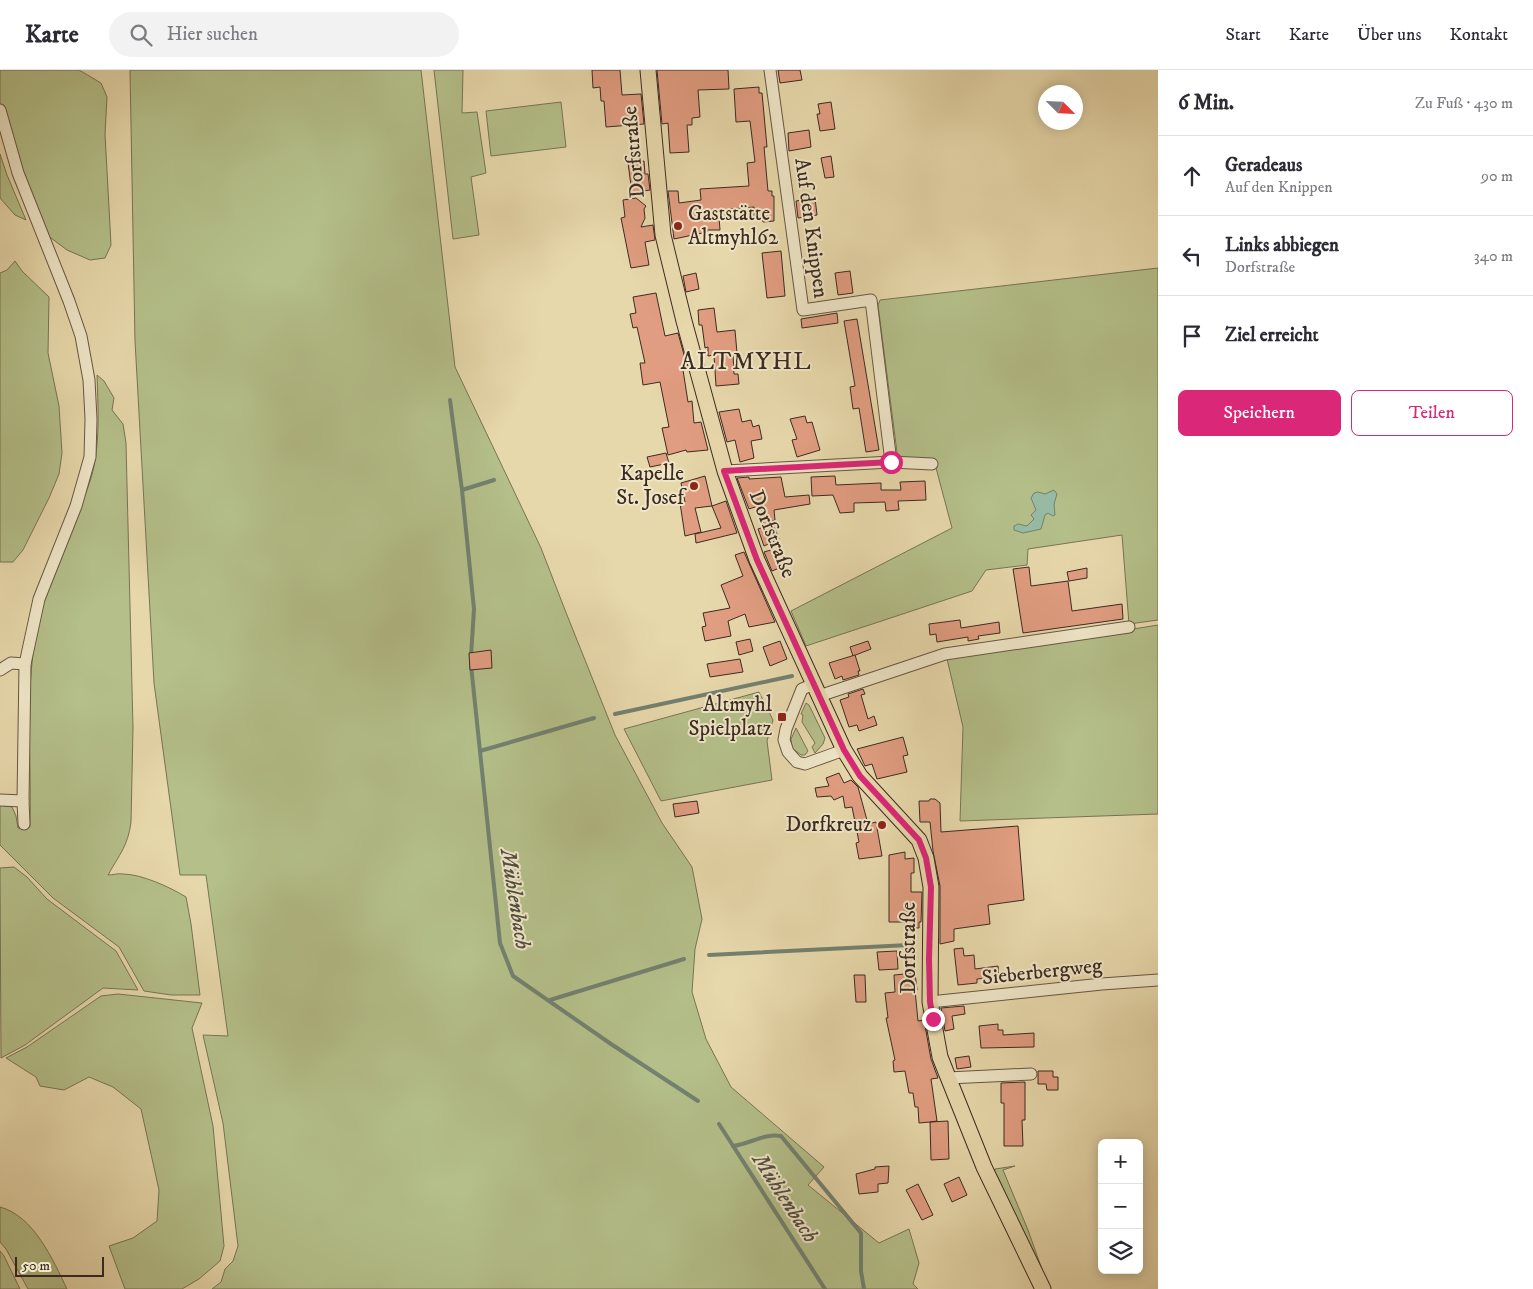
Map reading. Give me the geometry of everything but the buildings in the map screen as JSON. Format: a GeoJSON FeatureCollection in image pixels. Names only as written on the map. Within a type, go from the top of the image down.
{"type":"FeatureCollection","features":[{"type":"Feature","properties":{"kind":"main road","name":"Dorfstraße"},"geometry":{"type":"LineString","coordinates":[[648,70],[663,235],[724,471],[757,560],[844,750],[860,776],[919,840],[926,858],[931,887],[930,1002],[940,1057],[984,1167],[1042,1289]]}},
{"type":"Feature","properties":{"kind":"street","name":"Auf den Knippen"},"geometry":{"type":"LineString","coordinates":[[770,70],[803,310],[871,300],[891,462]]}},
{"type":"Feature","properties":{"kind":"street"},"geometry":{"type":"LineString","coordinates":[[0,110],[18,173],[81,336],[89,380],[91,418],[90,457],[76,506],[38,599],[25,664],[24,824]]}},
{"type":"Feature","properties":{"kind":"street"},"geometry":{"type":"LineString","coordinates":[[724,471],[891,462],[932,464]]}},
{"type":"Feature","properties":{"kind":"street"},"geometry":{"type":"LineString","coordinates":[[844,750],[805,764],[797,762],[788,752],[784,740],[786,729],[802,689],[816,690],[945,654],[1130,627]]}},
{"type":"Feature","properties":{"kind":"street"},"geometry":{"type":"LineString","coordinates":[[0,670],[11,664],[25,664]]}},
{"type":"Feature","properties":{"kind":"street"},"geometry":{"type":"LineString","coordinates":[[0,800],[23,802]]}},
{"type":"Feature","properties":{"kind":"street","name":"Sieberbergweg"},"geometry":{"type":"LineString","coordinates":[[930,1002],[1158,980]]}},
{"type":"Feature","properties":{"kind":"street"},"geometry":{"type":"LineString","coordinates":[[948,1078],[1030,1074]]}},
{"type":"Feature","properties":{"kind":"shaded area"},"geometry":{"type":"Polygon","coordinates":[[[0,70],[79,70],[101,83],[107,97],[105,134],[111,245],[105,258],[90,260],[67,250],[35,226],[0,128],[0,70]]]}},
{"type":"Feature","properties":{"kind":"shaded area"},"geometry":{"type":"Polygon","coordinates":[[[130,70],[421,70],[455,367],[541,548],[615,735],[662,823],[692,867],[702,919],[695,949],[692,992],[706,1039],[731,1087],[824,1167],[808,1185],[879,1243],[909,1229],[919,1263],[913,1284],[918,1289],[212,1289],[221,1282],[225,1269],[233,1261],[238,1246],[223,1123],[203,1035],[228,1036],[206,875],[180,875],[154,683],[135,341],[130,70]]]}},
{"type":"Feature","properties":{"kind":"shaded area"},"geometry":{"type":"Polygon","coordinates":[[[434,70],[463,70],[462,113],[477,112],[486,173],[471,177],[479,235],[453,239],[434,70]]]}},
{"type":"Feature","properties":{"kind":"shaded area"},"geometry":{"type":"Polygon","coordinates":[[[561,102],[566,147],[491,156],[486,111],[561,102]]]}},
{"type":"Feature","properties":{"kind":"shaded area"},"geometry":{"type":"Polygon","coordinates":[[[0,154],[26,220],[15,215],[0,198],[0,154]]]}},
{"type":"Feature","properties":{"kind":"shaded area"},"geometry":{"type":"Polygon","coordinates":[[[15,261],[22,271],[49,297],[48,353],[59,406],[62,453],[59,474],[23,550],[13,562],[0,562],[0,273],[7,270],[15,261]]]}},
{"type":"Feature","properties":{"kind":"shaded area"},"geometry":{"type":"Polygon","coordinates":[[[1158,268],[1158,620],[1129,624],[1122,535],[1028,549],[1027,565],[986,570],[972,591],[806,646],[791,611],[952,528],[936,468],[898,460],[878,305],[880,300],[1158,268]]]}},
{"type":"Feature","properties":{"kind":"shaded area"},"geometry":{"type":"Polygon","coordinates":[[[97,375],[104,381],[114,398],[112,410],[123,424],[126,443],[133,728],[130,830],[123,850],[108,875],[138,876],[164,885],[186,897],[200,995],[171,995],[144,991],[119,947],[53,898],[0,845],[0,805],[12,807],[18,828],[30,827],[29,721],[35,641],[48,589],[93,472],[98,432],[97,375]]]}},
{"type":"Feature","properties":{"kind":"shaded area"},"geometry":{"type":"Polygon","coordinates":[[[1054,490],[1057,494],[1054,504],[1055,515],[1053,516],[1048,513],[1045,515],[1041,529],[1023,533],[1014,530],[1014,526],[1018,524],[1027,526],[1034,519],[1031,515],[1036,510],[1031,498],[1034,493],[1045,494],[1054,490]]]}},
{"type":"Feature","properties":{"kind":"shaded area"},"geometry":{"type":"Polygon","coordinates":[[[1158,625],[1158,814],[960,821],[963,727],[947,659],[1158,625]]]}},
{"type":"Feature","properties":{"kind":"shaded area"},"geometry":{"type":"Polygon","coordinates":[[[759,692],[773,720],[767,741],[772,780],[661,801],[624,729],[759,692]]]}},
{"type":"Feature","properties":{"kind":"shaded area"},"geometry":{"type":"Polygon","coordinates":[[[806,703],[809,705],[825,738],[823,744],[815,753],[812,747],[815,743],[802,722],[803,715],[801,714],[806,703]]]}},
{"type":"Feature","properties":{"kind":"shaded area"},"geometry":{"type":"Polygon","coordinates":[[[796,728],[808,751],[805,755],[801,755],[792,748],[791,739],[796,728]]]}},
{"type":"Feature","properties":{"kind":"shaded area"},"geometry":{"type":"Polygon","coordinates":[[[14,867],[27,877],[47,899],[116,951],[138,990],[103,988],[25,1045],[1,1058],[0,868],[14,867]]]}},
{"type":"Feature","properties":{"kind":"shaded area"},"geometry":{"type":"Polygon","coordinates":[[[118,994],[202,1003],[192,1028],[213,1126],[224,1246],[220,1261],[199,1279],[182,1289],[125,1289],[109,1246],[133,1238],[157,1221],[159,1190],[141,1109],[113,1087],[89,1077],[64,1090],[40,1086],[36,1077],[6,1058],[27,1047],[101,996],[118,994]]]}},
{"type":"Feature","properties":{"kind":"shaded area"},"geometry":{"type":"Polygon","coordinates":[[[1015,1166],[1003,1170],[1028,1230],[1049,1289],[994,1174],[995,1169],[1015,1166]]]}},
{"type":"Feature","properties":{"kind":"shaded area"},"geometry":{"type":"Polygon","coordinates":[[[0,1207],[12,1212],[23,1220],[41,1240],[67,1289],[28,1289],[6,1249],[0,1242],[0,1207]]]}},
{"type":"Feature","properties":{"kind":"shaded area"},"geometry":{"type":"Polygon","coordinates":[[[0,1251],[4,1256],[20,1289],[0,1289],[0,1251]]]}},
{"type":"Feature","properties":{"kind":"waterway"},"geometry":{"type":"LineString","coordinates":[[450,400],[462,490]]}},
{"type":"Feature","properties":{"kind":"waterway"},"geometry":{"type":"LineString","coordinates":[[471,656],[474,609],[462,490],[494,480]]}},
{"type":"Feature","properties":{"kind":"waterway","name":"Mühlenbach"},"geometry":{"type":"LineString","coordinates":[[471,665],[500,943],[513,976],[698,1101]]}},
{"type":"Feature","properties":{"kind":"waterway"},"geometry":{"type":"LineString","coordinates":[[615,714],[792,676]]}},
{"type":"Feature","properties":{"kind":"waterway"},"geometry":{"type":"LineString","coordinates":[[480,751],[594,718]]}},
{"type":"Feature","properties":{"kind":"waterway"},"geometry":{"type":"LineString","coordinates":[[709,955],[909,945]]}},
{"type":"Feature","properties":{"kind":"waterway"},"geometry":{"type":"LineString","coordinates":[[550,1000],[684,959]]}},
{"type":"Feature","properties":{"kind":"waterway","name":"Mühlenbach"},"geometry":{"type":"LineString","coordinates":[[719,1124],[825,1289]]}},
{"type":"Feature","properties":{"kind":"waterway"},"geometry":{"type":"LineString","coordinates":[[733,1146],[763,1137],[781,1136],[861,1233],[861,1271],[864,1289]]}},
{"type":"Feature","properties":{"kind":"place","name":"Gaststätte Altmyhl62"},"geometry":{"type":"Point","coordinates":[678,226]}},
{"type":"Feature","properties":{"kind":"place","name":"Kapelle St. Josef"},"geometry":{"type":"Point","coordinates":[694,486]}},
{"type":"Feature","properties":{"kind":"place","name":"Altmyhl Spielplatz"},"geometry":{"type":"Point","coordinates":[782,717]}},
{"type":"Feature","properties":{"kind":"place","name":"Dorfkreuz"},"geometry":{"type":"Point","coordinates":[882,825]}},
{"type":"Feature","properties":{"kind":"district","name":"ALTMYHL"},"geometry":{"type":"Point","coordinates":[746,362]}},
{"type":"Feature","properties":{"kind":"route"},"geometry":{"type":"LineString","coordinates":[[891,462],[724,471],[757,560],[844,750],[860,776],[919,840],[926,858],[931,887],[929,959],[930,1002],[933,1019]]}}]}
